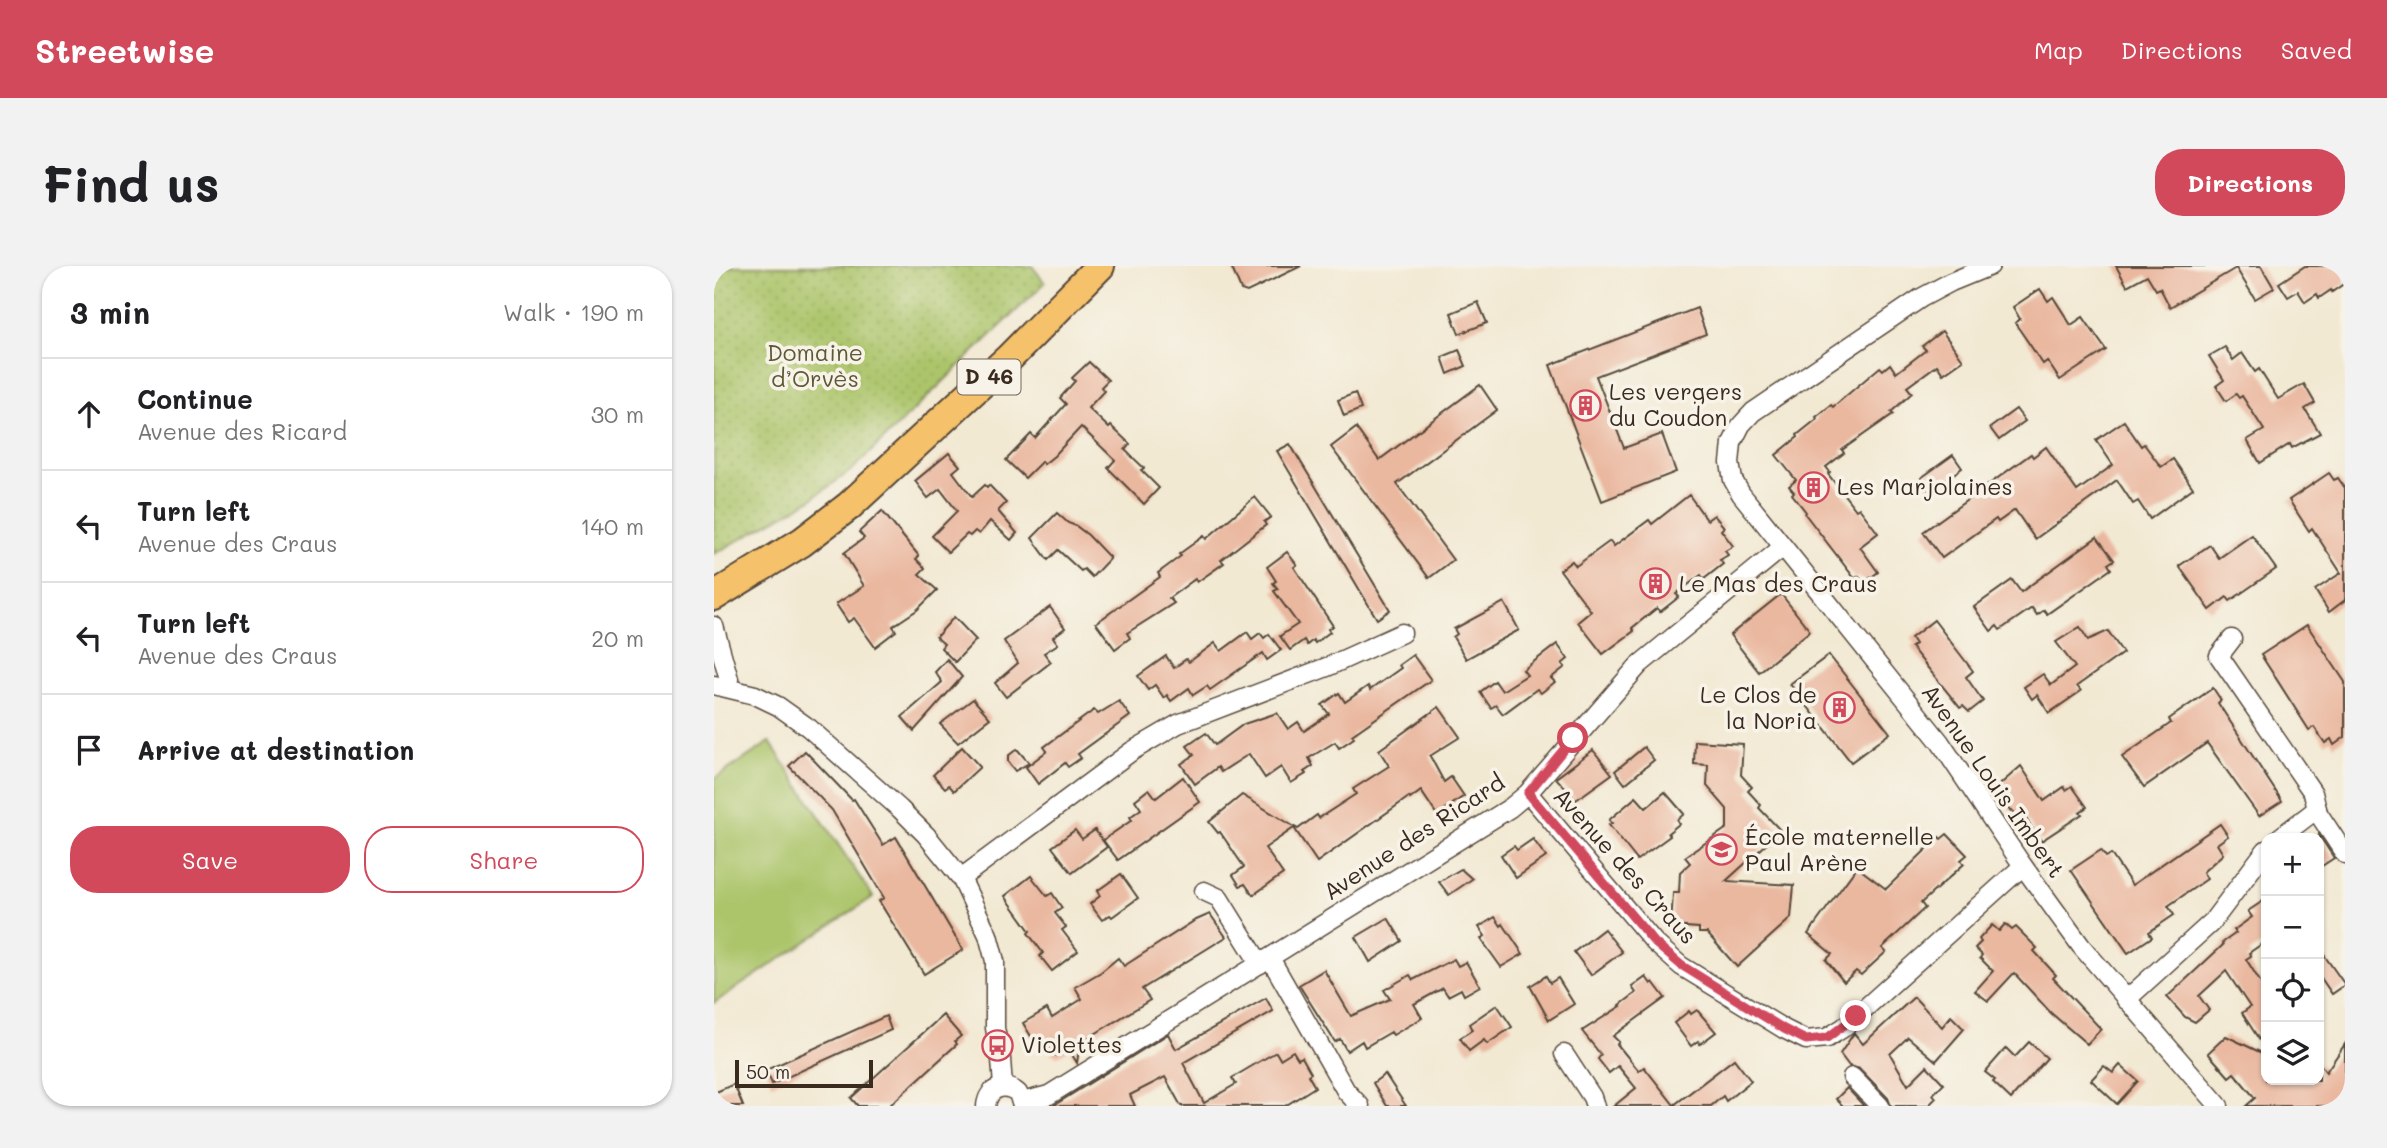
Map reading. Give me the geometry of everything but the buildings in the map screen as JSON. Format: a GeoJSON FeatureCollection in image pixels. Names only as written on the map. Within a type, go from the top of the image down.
{"type":"FeatureCollection","features":[{"type":"Feature","properties":{"kind":"main road","name":"D 46"},"geometry":{"type":"LineString","coordinates":[[716,592],[820,529],[849,506],[949,416],[1098,270]]}},
{"type":"Feature","properties":{"kind":"street","name":"Avenue Louis Imbert"},"geometry":{"type":"LineString","coordinates":[[1990,266],[1921,298],[1753,412],[1741,425],[1732,443],[1730,463],[1733,480],[1741,494],[1940,743],[2081,946],[2219,1106]]}},
{"type":"Feature","properties":{"kind":"street","name":"Avenue des Ricard"},"geometry":{"type":"LineString","coordinates":[[1022,1104],[1049,1095],[1489,822],[1528,793],[1639,665],[1783,547]]}},
{"type":"Feature","properties":{"kind":"street"},"geometry":{"type":"LineString","coordinates":[[714,626],[723,684],[778,706],[808,728],[900,808],[961,878],[988,935],[995,961],[995,1028],[1003,1087]]}},
{"type":"Feature","properties":{"kind":"street"},"geometry":{"type":"LineString","coordinates":[[961,878],[1132,751],[1178,724],[1327,667],[1402,633]]}},
{"type":"Feature","properties":{"kind":"street"},"geometry":{"type":"LineString","coordinates":[[2232,639],[2219,656],[2313,793],[2317,808],[2345,854]]}},
{"type":"Feature","properties":{"kind":"street","name":"Avenue des Craus"},"geometry":{"type":"LineString","coordinates":[[1528,793],[1655,943],[1681,965],[1806,1040],[1827,1038],[1843,1028],[2024,866]]}},
{"type":"Feature","properties":{"kind":"street"},"geometry":{"type":"LineString","coordinates":[[2285,833],[2317,808]]}},
{"type":"Feature","properties":{"kind":"street"},"geometry":{"type":"LineString","coordinates":[[2126,1000],[2211,922],[2261,856]]}},
{"type":"Feature","properties":{"kind":"street"},"geometry":{"type":"LineString","coordinates":[[1204,891],[1219,898],[1265,961],[1346,1091],[1360,1106]]}},
{"type":"Feature","properties":{"kind":"street"},"geometry":{"type":"LineString","coordinates":[[1564,1054],[1595,1106]]}},
{"type":"Feature","properties":{"kind":"street"},"geometry":{"type":"LineString","coordinates":[[1852,1077],[1880,1106]]}},
{"type":"Feature","properties":{"kind":"street"},"geometry":{"type":"LineString","coordinates":[[986,1106],[989,1094],[1003,1087],[1014,1089],[1022,1104]]}},
{"type":"Feature","properties":{"kind":"green space","name":"Domaine d’Orvès"},"geometry":{"type":"Polygon","coordinates":[[[714,266],[1032,266],[1045,283],[853,469],[810,500],[714,554],[714,266]]]}},
{"type":"Feature","properties":{"kind":"green space"},"geometry":{"type":"Polygon","coordinates":[[[770,742],[873,897],[714,1003],[714,779],[770,742]]]}},
{"type":"Feature","properties":{"kind":"place","name":"Les vergers du Coudon"},"geometry":{"type":"Point","coordinates":[1586,405]}},
{"type":"Feature","properties":{"kind":"place","name":"Les Marjolaines"},"geometry":{"type":"Point","coordinates":[1814,487]}},
{"type":"Feature","properties":{"kind":"place","name":"Le Mas des Craus"},"geometry":{"type":"Point","coordinates":[1656,584]}},
{"type":"Feature","properties":{"kind":"place","name":"Le Clos de la Noria"},"geometry":{"type":"Point","coordinates":[1840,708]}},
{"type":"Feature","properties":{"kind":"place","name":"École maternelle Paul Arène"},"geometry":{"type":"Point","coordinates":[1722,850]}},
{"type":"Feature","properties":{"kind":"place","name":"Violettes"},"geometry":{"type":"Point","coordinates":[998,1045]}},
{"type":"Feature","properties":{"kind":"route"},"geometry":{"type":"LineString","coordinates":[[1573,738],[1528,793],[1655,943],[1681,965],[1806,1040],[1827,1038],[1856,1016]]}}]}
